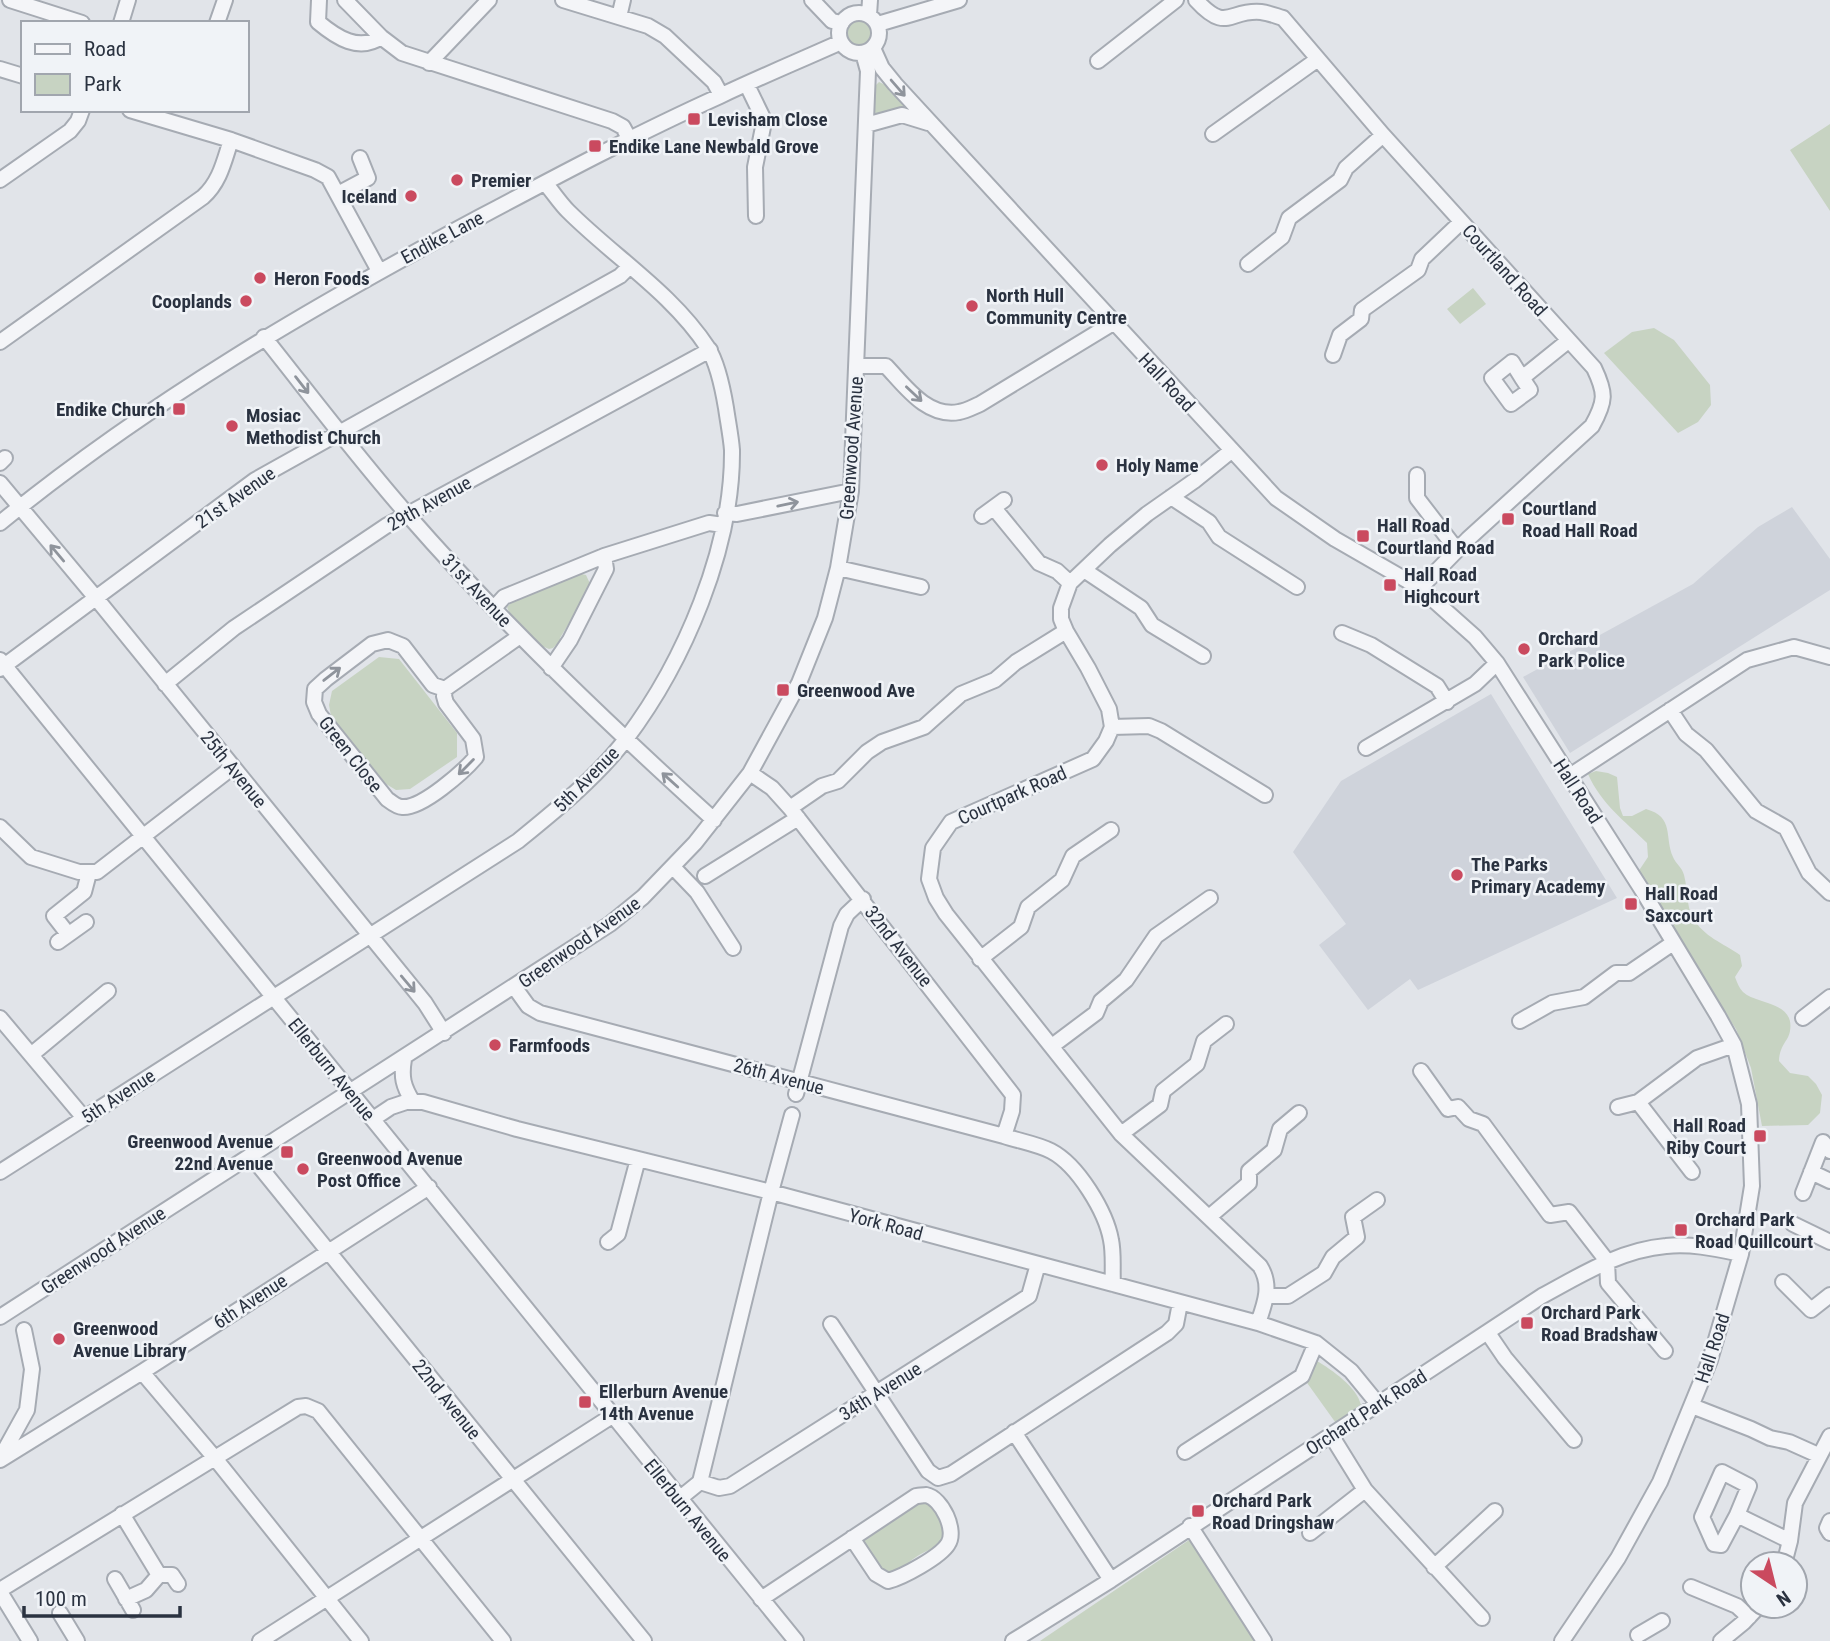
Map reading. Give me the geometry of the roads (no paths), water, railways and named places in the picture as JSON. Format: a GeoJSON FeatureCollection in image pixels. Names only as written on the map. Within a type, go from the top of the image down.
{"type":"FeatureCollection","features":[{"type":"Feature","properties":{"kind":"street"},"geometry":{"type":"LineString","coordinates":[[10,0],[76,21]]}},
{"type":"Feature","properties":{"kind":"street"},"geometry":{"type":"LineString","coordinates":[[122,21],[128,0]]}},
{"type":"Feature","properties":{"kind":"street"},"geometry":{"type":"LineString","coordinates":[[218,21],[225,0]]}},
{"type":"Feature","properties":{"kind":"street"},"geometry":{"type":"LineString","coordinates":[[319,0],[318,22],[334,36],[361,45],[381,37]]}},
{"type":"Feature","properties":{"kind":"street"},"geometry":{"type":"LineString","coordinates":[[345,0],[381,37],[402,53],[612,121],[623,127],[630,140]]}},
{"type":"Feature","properties":{"kind":"street"},"geometry":{"type":"LineString","coordinates":[[429,63],[489,0]]}},
{"type":"Feature","properties":{"kind":"street"},"geometry":{"type":"LineString","coordinates":[[563,0],[648,26],[665,36],[714,82],[721,95]]}},
{"type":"Feature","properties":{"kind":"street"},"geometry":{"type":"LineString","coordinates":[[619,17],[623,0]]}},
{"type":"Feature","properties":{"kind":"street"},"geometry":{"type":"LineString","coordinates":[[812,0],[832,21],[842,23]]}},
{"type":"Feature","properties":{"kind":"street"},"geometry":{"type":"LineString","coordinates":[[870,0],[874,20],[880,33],[878,41],[868,51],[854,53],[846,49],[839,36],[842,23],[849,16],[858,13],[874,20],[959,0]]}},
{"type":"Feature","properties":{"kind":"street"},"geometry":{"type":"LineString","coordinates":[[1098,61],[1176,0]]}},
{"type":"Feature","properties":{"kind":"street","name":"Courtland Road"},"geometry":{"type":"LineString","coordinates":[[1196,0],[1208,13],[1224,19],[1260,12],[1283,18],[1383,135],[1594,368],[1604,388],[1602,407],[1592,426],[1457,550],[1420,588]]}},
{"type":"Feature","properties":{"kind":"street","name":"Endike Lane"},"geometry":{"type":"LineString","coordinates":[[0,523],[176,393],[264,337],[379,271],[630,140],[721,95],[841,42]]}},
{"type":"Feature","properties":{"kind":"street","name":"Hall Road"},"geometry":{"type":"LineString","coordinates":[[868,51],[929,123],[1276,498],[1335,539],[1420,588],[1475,637],[1497,663],[1642,890],[1734,1045],[1749,1104],[1752,1186],[1741,1254],[1710,1360],[1660,1482],[1630,1536],[1562,1641]]}},
{"type":"Feature","properties":{"kind":"street","name":"Greenwood Avenue"},"geometry":{"type":"LineString","coordinates":[[0,1317],[610,924],[643,897],[673,867],[715,820],[750,773],[799,683],[825,618],[838,568],[851,491],[868,51]]}},
{"type":"Feature","properties":{"kind":"street"},"geometry":{"type":"LineString","coordinates":[[1213,134],[1318,59]]}},
{"type":"Feature","properties":{"kind":"street"},"geometry":{"type":"LineString","coordinates":[[0,69],[21,75]]}},
{"type":"Feature","properties":{"kind":"street"},"geometry":{"type":"LineString","coordinates":[[747,85],[763,118],[755,167],[757,216]]}},
{"type":"Feature","properties":{"kind":"street"},"geometry":{"type":"LineString","coordinates":[[0,180],[70,131],[81,112]]}},
{"type":"Feature","properties":{"kind":"street"},"geometry":{"type":"LineString","coordinates":[[137,112],[231,140],[316,170],[328,177],[379,271]]}},
{"type":"Feature","properties":{"kind":"street"},"geometry":{"type":"LineString","coordinates":[[866,125],[902,115],[929,123]]}},
{"type":"Feature","properties":{"kind":"street"},"geometry":{"type":"LineString","coordinates":[[1248,264],[1282,237],[1289,218],[1340,180],[1346,169],[1383,135]]}},
{"type":"Feature","properties":{"kind":"street"},"geometry":{"type":"LineString","coordinates":[[0,342],[204,197],[218,179],[231,140]]}},
{"type":"Feature","properties":{"kind":"street"},"geometry":{"type":"LineString","coordinates":[[338,194],[368,178],[360,158]]}},
{"type":"Feature","properties":{"kind":"street","name":"5th Avenue"},"geometry":{"type":"LineString","coordinates":[[0,1172],[518,841],[578,790],[625,739],[663,681],[694,618],[712,566],[724,519],[732,449],[724,394],[710,350],[659,292],[568,211],[545,183]]}},
{"type":"Feature","properties":{"kind":"street"},"geometry":{"type":"LineString","coordinates":[[1333,355],[1340,335],[1361,319],[1362,310],[1418,270],[1422,260],[1461,222]]}},
{"type":"Feature","properties":{"kind":"street","name":"21st Avenue"},"geometry":{"type":"LineString","coordinates":[[1,665],[255,480],[620,276],[630,266]]}},
{"type":"Feature","properties":{"kind":"street"},"geometry":{"type":"LineString","coordinates":[[857,366],[886,366],[919,401],[939,411],[958,412],[980,404],[1113,323]]}},
{"type":"Feature","properties":{"kind":"street","name":"31st Avenue"},"geometry":{"type":"LineString","coordinates":[[264,337],[407,514],[520,636],[625,739],[715,820]]}},
{"type":"Feature","properties":{"kind":"street"},"geometry":{"type":"LineString","coordinates":[[1522,378],[1568,341]]}},
{"type":"Feature","properties":{"kind":"street","name":"29th Avenue"},"geometry":{"type":"LineString","coordinates":[[165,684],[234,628],[407,514],[710,350]]}},
{"type":"Feature","properties":{"kind":"street"},"geometry":{"type":"LineString","coordinates":[[1231,452],[1147,514],[1070,583],[1061,608],[1061,619],[1109,709],[1112,727],[1149,726],[1161,731],[1265,795]]}},
{"type":"Feature","properties":{"kind":"street"},"geometry":{"type":"LineString","coordinates":[[1417,475],[1417,498],[1457,550]]}},
{"type":"Feature","properties":{"kind":"street","name":"25th Avenue"},"geometry":{"type":"LineString","coordinates":[[0,483],[425,1003],[444,1033]]}},
{"type":"Feature","properties":{"kind":"street"},"geometry":{"type":"LineString","coordinates":[[494,608],[504,597],[604,556],[737,514],[851,491]]}},
{"type":"Feature","properties":{"kind":"street"},"geometry":{"type":"LineString","coordinates":[[1171,497],[1209,522],[1219,537],[1297,587]]}},
{"type":"Feature","properties":{"kind":"street"},"geometry":{"type":"LineString","coordinates":[[993,508],[1039,563],[1057,571],[1070,583]]}},
{"type":"Feature","properties":{"kind":"street"},"geometry":{"type":"LineString","coordinates":[[551,668],[570,640],[606,569],[604,556]]}},
{"type":"Feature","properties":{"kind":"street"},"geometry":{"type":"LineString","coordinates":[[838,568],[921,587]]}},
{"type":"Feature","properties":{"kind":"street"},"geometry":{"type":"LineString","coordinates":[[1084,570],[1141,608],[1152,625],[1203,656]]}},
{"type":"Feature","properties":{"kind":"street"},"geometry":{"type":"LineString","coordinates":[[709,870],[794,813],[822,786],[838,781],[867,752],[882,742],[924,727],[961,694],[995,680],[1016,662],[1066,631]]}},
{"type":"Feature","properties":{"kind":"street"},"geometry":{"type":"LineString","coordinates":[[1342,633],[1371,645],[1437,686],[1447,702]]}},
{"type":"Feature","properties":{"kind":"street"},"geometry":{"type":"LineString","coordinates":[[445,689],[520,636]]}},
{"type":"Feature","properties":{"kind":"street","name":"Green Close"},"geometry":{"type":"LineString","coordinates":[[388,640],[403,646],[433,685],[445,689],[446,703],[473,739],[476,757],[464,771],[415,806],[400,807],[387,799],[319,714],[314,696],[315,689],[326,679],[372,644],[388,640]]}},
{"type":"Feature","properties":{"kind":"street"},"geometry":{"type":"LineString","coordinates":[[1568,777],[1747,660],[1794,647],[1830,657]]}},
{"type":"Feature","properties":{"kind":"street"},"geometry":{"type":"LineString","coordinates":[[1366,748],[1475,684],[1497,663]]}},
{"type":"Feature","properties":{"kind":"street","name":"Ellerburn Avenue"},"geometry":{"type":"LineString","coordinates":[[1,665],[144,836],[796,1641]]}},
{"type":"Feature","properties":{"kind":"street"},"geometry":{"type":"LineString","coordinates":[[1670,710],[1686,734],[1706,750],[1756,811],[1786,828],[1809,873],[1830,893]]}},
{"type":"Feature","properties":{"kind":"street","name":"Courtpark Road"},"geometry":{"type":"LineString","coordinates":[[1112,727],[1107,741],[1093,759],[951,822],[933,848],[929,879],[936,898],[980,959],[1121,1134],[1260,1266],[1268,1278],[1266,1296]]}},
{"type":"Feature","properties":{"kind":"street"},"geometry":{"type":"LineString","coordinates":[[0,827],[31,857],[89,873],[106,867],[233,767]]}},
{"type":"Feature","properties":{"kind":"street","name":"32nd Avenue"},"geometry":{"type":"LineString","coordinates":[[750,773],[772,788],[794,813],[1013,1095],[1012,1111],[1004,1136]]}},
{"type":"Feature","properties":{"kind":"street"},"geometry":{"type":"LineString","coordinates":[[980,959],[1021,927],[1028,907],[1062,880],[1073,856],[1111,830]]}},
{"type":"Feature","properties":{"kind":"street"},"geometry":{"type":"LineString","coordinates":[[673,867],[697,892],[733,948]]}},
{"type":"Feature","properties":{"kind":"street"},"geometry":{"type":"LineString","coordinates":[[86,922],[63,938],[54,916],[84,892],[89,873]]}},
{"type":"Feature","properties":{"kind":"street"},"geometry":{"type":"LineString","coordinates":[[1052,1046],[1096,1013],[1101,1001],[1126,980],[1156,936],[1210,898]]}},
{"type":"Feature","properties":{"kind":"street"},"geometry":{"type":"LineString","coordinates":[[798,1088],[841,926],[847,914],[863,900]]}},
{"type":"Feature","properties":{"kind":"street"},"geometry":{"type":"LineString","coordinates":[[1520,1021],[1552,1003],[1584,997],[1616,973],[1629,973],[1673,943]]}},
{"type":"Feature","properties":{"kind":"street","name":"26th Avenue"},"geometry":{"type":"LineString","coordinates":[[514,988],[528,1006],[540,1013],[798,1088],[1004,1136],[1053,1152],[1074,1171],[1091,1192],[1106,1221],[1112,1242],[1113,1284]]}},
{"type":"Feature","properties":{"kind":"street"},"geometry":{"type":"LineString","coordinates":[[31,1055],[108,991]]}},
{"type":"Feature","properties":{"kind":"street"},"geometry":{"type":"LineString","coordinates":[[1803,1018],[1830,998]]}},
{"type":"Feature","properties":{"kind":"street"},"geometry":{"type":"LineString","coordinates":[[0,1018],[6,1037],[31,1055],[84,1118]]}},
{"type":"Feature","properties":{"kind":"street"},"geometry":{"type":"LineString","coordinates":[[1121,1134],[1160,1105],[1163,1091],[1197,1064],[1204,1041],[1226,1024]]}},
{"type":"Feature","properties":{"kind":"street"},"geometry":{"type":"LineString","coordinates":[[1618,1107],[1638,1102],[1697,1058],[1734,1045]]}},
{"type":"Feature","properties":{"kind":"street"},"geometry":{"type":"LineString","coordinates":[[373,1119],[391,1107],[413,1102],[403,1087],[404,1059]]}},
{"type":"Feature","properties":{"kind":"street"},"geometry":{"type":"LineString","coordinates":[[1420,1071],[1448,1109],[1458,1107],[1469,1119],[1483,1124],[1550,1215],[1569,1212],[1607,1261],[1608,1283],[1665,1351]]}},
{"type":"Feature","properties":{"kind":"street","name":"York Road"},"geometry":{"type":"LineString","coordinates":[[413,1102],[423,1102],[517,1129],[771,1192],[1258,1323],[1316,1343],[1351,1371],[1378,1404]]}},
{"type":"Feature","properties":{"kind":"street"},"geometry":{"type":"LineString","coordinates":[[1638,1102],[1692,1172]]}},
{"type":"Feature","properties":{"kind":"street"},"geometry":{"type":"LineString","coordinates":[[1209,1217],[1249,1183],[1249,1171],[1274,1150],[1280,1129],[1299,1113]]}},
{"type":"Feature","properties":{"kind":"street"},"geometry":{"type":"LineString","coordinates":[[679,1499],[700,1482],[792,1115]]}},
{"type":"Feature","properties":{"kind":"street"},"geometry":{"type":"LineString","coordinates":[[1803,1193],[1823,1142],[1830,1151]]}},
{"type":"Feature","properties":{"kind":"street","name":"22nd Avenue"},"geometry":{"type":"LineString","coordinates":[[251,1156],[644,1641]]}},
{"type":"Feature","properties":{"kind":"street"},"geometry":{"type":"LineString","coordinates":[[608,1242],[618,1234],[638,1159]]}},
{"type":"Feature","properties":{"kind":"street"},"geometry":{"type":"LineString","coordinates":[[1811,1172],[1830,1181]]}},
{"type":"Feature","properties":{"kind":"street","name":"6th Avenue"},"geometry":{"type":"LineString","coordinates":[[0,1459],[142,1372],[429,1187]]}},
{"type":"Feature","properties":{"kind":"street"},"geometry":{"type":"LineString","coordinates":[[1258,1323],[1266,1296],[1288,1296],[1324,1273],[1333,1256],[1357,1237],[1353,1217],[1377,1200]]}},
{"type":"Feature","properties":{"kind":"street"},"geometry":{"type":"LineString","coordinates":[[1793,1224],[1830,1242]]}},
{"type":"Feature","properties":{"kind":"street","name":"Orchard Park Road"},"geometry":{"type":"LineString","coordinates":[[1013,1641],[1111,1580],[1542,1296],[1607,1261],[1666,1246],[1706,1247],[1741,1254]]}},
{"type":"Feature","properties":{"kind":"street","name":"34th Avenue"},"geometry":{"type":"LineString","coordinates":[[700,1482],[719,1489],[730,1486],[1029,1296],[1038,1264]]}},
{"type":"Feature","properties":{"kind":"street"},"geometry":{"type":"LineString","coordinates":[[1783,1282],[1811,1310],[1830,1295]]}},
{"type":"Feature","properties":{"kind":"street"},"geometry":{"type":"LineString","coordinates":[[831,1324],[928,1471],[939,1478],[951,1474],[1167,1333],[1176,1324],[1180,1303]]}},
{"type":"Feature","properties":{"kind":"street"},"geometry":{"type":"LineString","coordinates":[[0,1459],[26,1410],[32,1369],[24,1330]]}},
{"type":"Feature","properties":{"kind":"street"},"geometry":{"type":"LineString","coordinates":[[1488,1334],[1574,1440]]}},
{"type":"Feature","properties":{"kind":"street"},"geometry":{"type":"LineString","coordinates":[[1185,1451],[1302,1376],[1316,1343]]}},
{"type":"Feature","properties":{"kind":"street"},"geometry":{"type":"LineString","coordinates":[[142,1372],[214,1457],[361,1641]]}},
{"type":"Feature","properties":{"kind":"street"},"geometry":{"type":"LineString","coordinates":[[30,1641],[0,1591],[214,1457],[298,1407],[306,1406],[318,1411],[503,1641]]}},
{"type":"Feature","properties":{"kind":"street"},"geometry":{"type":"LineString","coordinates":[[1692,1406],[1770,1438],[1789,1442],[1818,1454]]}},
{"type":"Feature","properties":{"kind":"street"},"geometry":{"type":"LineString","coordinates":[[260,1641],[612,1416]]}},
{"type":"Feature","properties":{"kind":"street"},"geometry":{"type":"LineString","coordinates":[[22,1419],[43,1432]]}},
{"type":"Feature","properties":{"kind":"street"},"geometry":{"type":"LineString","coordinates":[[1014,1432],[1111,1580]]}},
{"type":"Feature","properties":{"kind":"street"},"geometry":{"type":"LineString","coordinates":[[1331,1434],[1365,1490],[1482,1618]]}},
{"type":"Feature","properties":{"kind":"street"},"geometry":{"type":"LineString","coordinates":[[1788,1550],[1795,1503],[1818,1454],[1830,1436]]}},
{"type":"Feature","properties":{"kind":"street"},"geometry":{"type":"LineString","coordinates":[[1722,1472],[1749,1486],[1737,1515],[1721,1545],[1714,1544],[1702,1517],[1722,1472]]}},
{"type":"Feature","properties":{"kind":"street"},"geometry":{"type":"LineString","coordinates":[[1310,1532],[1365,1490]]}},
{"type":"Feature","properties":{"kind":"street"},"geometry":{"type":"LineString","coordinates":[[761,1599],[852,1538],[916,1496],[926,1495],[934,1499],[951,1524],[953,1536],[947,1547],[901,1578],[888,1581],[876,1574],[852,1538]]}},
{"type":"Feature","properties":{"kind":"street"},"geometry":{"type":"LineString","coordinates":[[1434,1567],[1495,1511]]}},
{"type":"Feature","properties":{"kind":"street"},"geometry":{"type":"LineString","coordinates":[[122,1514],[159,1575]]}},
{"type":"Feature","properties":{"kind":"street"},"geometry":{"type":"LineString","coordinates":[[1737,1515],[1790,1541]]}},
{"type":"Feature","properties":{"kind":"street"},"geometry":{"type":"LineString","coordinates":[[1830,1521],[1826,1528],[1830,1533]]}},
{"type":"Feature","properties":{"kind":"street"},"geometry":{"type":"LineString","coordinates":[[1190,1527],[1264,1641]]}},
{"type":"Feature","properties":{"kind":"street"},"geometry":{"type":"LineString","coordinates":[[115,1579],[130,1605],[159,1575],[172,1575],[178,1584]]}},
{"type":"Feature","properties":{"kind":"street"},"geometry":{"type":"LineString","coordinates":[[1691,1587],[1739,1607]]}},
{"type":"Feature","properties":{"kind":"street"},"geometry":{"type":"LineString","coordinates":[[60,1613],[70,1638]]}},
{"type":"Feature","properties":{"kind":"street"},"geometry":{"type":"LineString","coordinates":[[1721,1641],[1745,1620]]}},
{"type":"Feature","properties":{"kind":"street"},"geometry":{"type":"LineString","coordinates":[[1636,1639],[1662,1621]]}},
{"type":"Feature","properties":{"kind":"place","name":"Levisham Close"},"geometry":{"type":"Point","coordinates":[694,119]}},
{"type":"Feature","properties":{"kind":"place","name":"Endike Lane Newbald Grove"},"geometry":{"type":"Point","coordinates":[595,146]}},
{"type":"Feature","properties":{"kind":"place","name":"Premier"},"geometry":{"type":"Point","coordinates":[457,180]}},
{"type":"Feature","properties":{"kind":"place","name":"Iceland"},"geometry":{"type":"Point","coordinates":[411,196]}},
{"type":"Feature","properties":{"kind":"place","name":"Heron Foods"},"geometry":{"type":"Point","coordinates":[260,278]}},
{"type":"Feature","properties":{"kind":"place","name":"Cooplands"},"geometry":{"type":"Point","coordinates":[246,301]}},
{"type":"Feature","properties":{"kind":"place","name":"North Hull Community Centre"},"geometry":{"type":"Point","coordinates":[972,306]}},
{"type":"Feature","properties":{"kind":"place","name":"Endike Church"},"geometry":{"type":"Point","coordinates":[179,409]}},
{"type":"Feature","properties":{"kind":"place","name":"Mosiac Methodist Church"},"geometry":{"type":"Point","coordinates":[232,426]}},
{"type":"Feature","properties":{"kind":"place","name":"Holy Name"},"geometry":{"type":"Point","coordinates":[1102,465]}},
{"type":"Feature","properties":{"kind":"place","name":"Courtland Road Hall Road"},"geometry":{"type":"Point","coordinates":[1508,519]}},
{"type":"Feature","properties":{"kind":"place","name":"Hall Road Courtland Road"},"geometry":{"type":"Point","coordinates":[1363,536]}},
{"type":"Feature","properties":{"kind":"place","name":"Hall Road Highcourt"},"geometry":{"type":"Point","coordinates":[1390,585]}},
{"type":"Feature","properties":{"kind":"place","name":"Orchard Park Police"},"geometry":{"type":"Point","coordinates":[1524,649]}},
{"type":"Feature","properties":{"kind":"place","name":"Greenwood Ave"},"geometry":{"type":"Point","coordinates":[783,690]}},
{"type":"Feature","properties":{"kind":"place","name":"The Parks Primary Academy"},"geometry":{"type":"Point","coordinates":[1457,875]}},
{"type":"Feature","properties":{"kind":"place","name":"Hall Road Saxcourt"},"geometry":{"type":"Point","coordinates":[1631,904]}},
{"type":"Feature","properties":{"kind":"place","name":"Farmfoods"},"geometry":{"type":"Point","coordinates":[495,1045]}},
{"type":"Feature","properties":{"kind":"place","name":"Hall Road Riby Court"},"geometry":{"type":"Point","coordinates":[1760,1136]}},
{"type":"Feature","properties":{"kind":"place","name":"Greenwood Avenue 22nd Avenue"},"geometry":{"type":"Point","coordinates":[287,1152]}},
{"type":"Feature","properties":{"kind":"place","name":"Greenwood Avenue Post Office"},"geometry":{"type":"Point","coordinates":[303,1169]}},
{"type":"Feature","properties":{"kind":"place","name":"Orchard Park Road Quillcourt"},"geometry":{"type":"Point","coordinates":[1681,1230]}},
{"type":"Feature","properties":{"kind":"place","name":"Orchard Park Road Bradshaw"},"geometry":{"type":"Point","coordinates":[1527,1323]}},
{"type":"Feature","properties":{"kind":"place","name":"Greenwood Avenue Library"},"geometry":{"type":"Point","coordinates":[59,1339]}},
{"type":"Feature","properties":{"kind":"place","name":"Ellerburn Avenue 14th Avenue"},"geometry":{"type":"Point","coordinates":[585,1402]}},
{"type":"Feature","properties":{"kind":"place","name":"Orchard Park Road Dringshaw"},"geometry":{"type":"Point","coordinates":[1198,1511]}}]}
